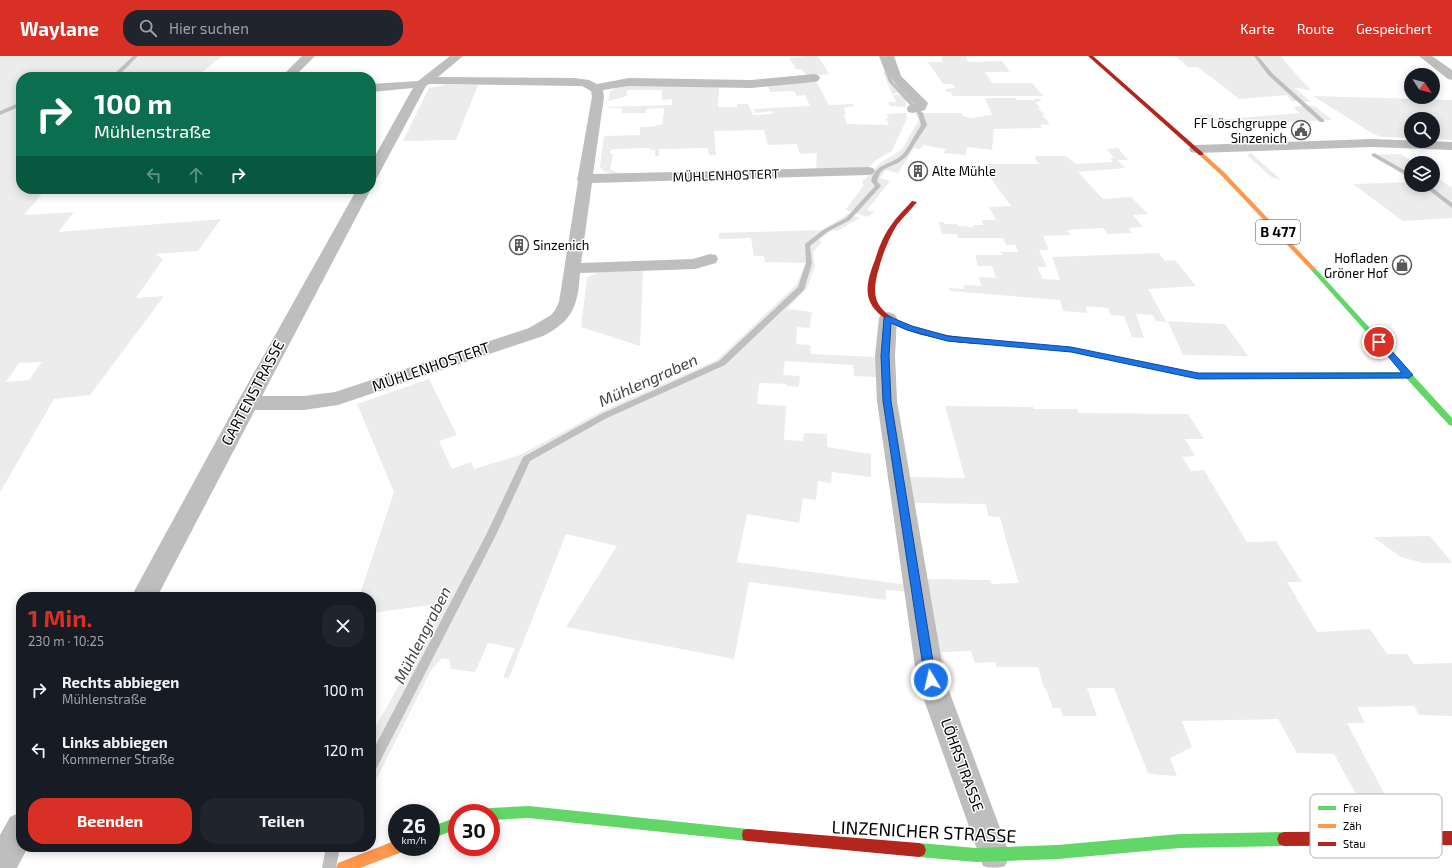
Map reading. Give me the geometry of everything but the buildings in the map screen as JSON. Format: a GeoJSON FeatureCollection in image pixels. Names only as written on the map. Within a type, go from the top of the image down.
{"type":"FeatureCollection","features":[{"type":"Feature","properties":{"kind":"main road","name":"B 477"},"geometry":{"type":"LineString","coordinates":[[1090,56],[1222,173],[1329,286],[1452,423]]}},
{"type":"Feature","properties":{"kind":"main road"},"geometry":{"type":"LineString","coordinates":[[914,202],[890,232],[881,251],[875,270],[871,292],[872,297],[888,318],[910,328],[947,338],[1071,350],[1198,376],[1409,375]]}},
{"type":"Feature","properties":{"kind":"main road","name":"LINZENICHER STRASSE"},"geometry":{"type":"LineString","coordinates":[[500,814],[529,812],[792,840],[1059,860],[1135,844],[1180,841],[1310,838]]}},
{"type":"Feature","properties":{"kind":"main road"},"geometry":{"type":"LineString","coordinates":[[346,867],[388,851]]}},
{"type":"Feature","properties":{"kind":"street"},"geometry":{"type":"LineString","coordinates":[[292,72],[309,56]]}},
{"type":"Feature","properties":{"kind":"street"},"geometry":{"type":"LineString","coordinates":[[376,167],[423,82],[457,56]]}},
{"type":"Feature","properties":{"kind":"street"},"geometry":{"type":"LineString","coordinates":[[888,56],[892,71],[905,88],[922,103],[917,108]]}},
{"type":"Feature","properties":{"kind":"street"},"geometry":{"type":"LineString","coordinates":[[1426,56],[1452,76]]}},
{"type":"Feature","properties":{"kind":"street"},"geometry":{"type":"LineString","coordinates":[[376,87],[423,82],[574,82],[585,83],[595,88],[629,82],[751,84],[814,78]]}},
{"type":"Feature","properties":{"kind":"street","name":"MÜHLENHOSTERT"},"geometry":{"type":"LineString","coordinates":[[247,403],[287,404],[328,400],[536,332],[556,319],[566,308],[580,217],[584,179],[598,97],[598,92],[595,88]]}},
{"type":"Feature","properties":{"kind":"street"},"geometry":{"type":"LineString","coordinates":[[1196,149],[1372,143],[1452,146]]}},
{"type":"Feature","properties":{"kind":"street","name":"MÜHLENHOSTERT"},"geometry":{"type":"LineString","coordinates":[[584,179],[868,170]]}},
{"type":"Feature","properties":{"kind":"street","name":"GARTENSTRASSE"},"geometry":{"type":"LineString","coordinates":[[147,592],[247,403],[361,194]]}},
{"type":"Feature","properties":{"kind":"street"},"geometry":{"type":"LineString","coordinates":[[572,268],[695,264],[710,259]]}},
{"type":"Feature","properties":{"kind":"street","name":"LÖHRSTRASSE"},"geometry":{"type":"LineString","coordinates":[[888,318],[885,356],[887,401],[931,680],[994,855]]}},
{"type":"Feature","properties":{"kind":"street"},"geometry":{"type":"LineString","coordinates":[[0,867],[16,837]]}},
{"type":"Feature","properties":{"kind":"shaded area"},"geometry":{"type":"Polygon","coordinates":[[[0,56],[222,56],[202,72],[16,72],[16,194],[42,194],[24,215],[74,212],[58,232],[221,219],[198,251],[155,254],[163,259],[136,298],[164,296],[90,395],[54,399],[0,492],[0,56]],[[42,362],[19,363],[6,382],[29,380],[42,362]]]}},
{"type":"Feature","properties":{"kind":"shaded area"},"geometry":{"type":"Polygon","coordinates":[[[818,56],[829,74],[807,76],[801,69],[796,69],[789,58],[818,56]]]}},
{"type":"Feature","properties":{"kind":"shaded area"},"geometry":{"type":"Polygon","coordinates":[[[942,56],[966,56],[968,62],[1002,61],[1010,72],[985,72],[992,83],[1032,83],[1043,96],[953,96],[951,92],[947,92],[945,89],[955,88],[952,84],[943,84],[928,62],[942,62],[942,56]]]}},
{"type":"Feature","properties":{"kind":"shaded area"},"geometry":{"type":"Polygon","coordinates":[[[1176,56],[1281,56],[1311,90],[1295,88],[1311,102],[1292,101],[1287,95],[1239,99],[1198,67],[1188,67],[1176,56]]]}},
{"type":"Feature","properties":{"kind":"shaded area"},"geometry":{"type":"Polygon","coordinates":[[[883,72],[890,72],[905,92],[892,94],[883,72]]]}},
{"type":"Feature","properties":{"kind":"shaded area"},"geometry":{"type":"Polygon","coordinates":[[[816,81],[829,105],[853,104],[854,106],[844,108],[846,114],[844,115],[847,124],[889,125],[886,118],[889,118],[887,114],[884,114],[906,113],[907,118],[892,151],[876,160],[868,168],[816,169],[817,153],[800,154],[797,144],[768,145],[764,130],[714,131],[716,155],[709,155],[708,148],[659,149],[659,156],[655,156],[655,150],[650,150],[650,148],[613,149],[610,151],[610,153],[613,154],[610,169],[620,174],[604,172],[600,167],[604,136],[640,135],[640,127],[650,127],[663,124],[664,108],[646,109],[646,113],[622,113],[622,108],[607,108],[608,107],[672,105],[672,99],[662,100],[662,90],[629,90],[626,91],[627,96],[608,101],[610,92],[618,88],[644,85],[717,87],[719,89],[718,107],[737,107],[737,104],[748,104],[753,115],[773,114],[771,111],[755,113],[754,109],[810,106],[805,95],[797,96],[794,91],[770,92],[768,86],[816,81]]]}},
{"type":"Feature","properties":{"kind":"shaded area"},"geometry":{"type":"Polygon","coordinates":[[[446,85],[478,85],[456,140],[403,141],[429,88],[446,85]]]}},
{"type":"Feature","properties":{"kind":"shaded area"},"geometry":{"type":"Polygon","coordinates":[[[906,94],[918,102],[912,105],[905,101],[906,107],[890,106],[888,102],[896,102],[893,95],[906,94]]]}},
{"type":"Feature","properties":{"kind":"shaded area"},"geometry":{"type":"Polygon","coordinates":[[[1313,96],[1404,99],[1404,104],[1440,104],[1440,100],[1452,100],[1452,140],[1440,139],[1440,112],[1404,112],[1404,138],[1381,137],[1372,133],[1313,96]]]}},
{"type":"Feature","properties":{"kind":"shaded area"},"geometry":{"type":"Polygon","coordinates":[[[985,98],[1016,98],[1017,100],[1039,99],[1042,101],[1035,102],[1040,107],[1038,108],[1045,115],[1042,115],[1050,124],[1040,125],[1042,128],[994,129],[992,150],[967,147],[966,155],[943,153],[946,149],[923,145],[920,149],[914,148],[898,173],[886,170],[880,178],[890,181],[867,210],[875,212],[867,217],[846,210],[864,185],[862,182],[881,162],[902,149],[919,120],[915,113],[961,113],[963,116],[972,118],[992,115],[985,98]]]}},
{"type":"Feature","properties":{"kind":"shaded area"},"geometry":{"type":"Polygon","coordinates":[[[1309,105],[1316,107],[1332,120],[1223,125],[1219,121],[1206,122],[1197,115],[1211,114],[1217,119],[1241,119],[1239,118],[1300,113],[1293,107],[1309,105]]]}},
{"type":"Feature","properties":{"kind":"shaded area"},"geometry":{"type":"Polygon","coordinates":[[[1118,148],[1128,160],[1118,160],[1125,168],[1078,172],[1103,199],[1131,197],[1148,214],[1133,215],[1143,227],[1129,228],[1132,233],[1108,234],[1103,228],[1067,230],[1071,235],[1043,236],[1049,250],[1039,250],[1047,267],[1037,267],[1043,279],[1060,280],[1052,257],[1159,253],[1165,261],[1175,260],[1196,286],[1148,289],[1166,321],[1225,324],[1248,356],[1183,355],[1168,322],[1156,321],[1153,315],[1136,314],[1144,338],[1132,337],[1124,316],[1111,315],[1108,308],[1086,306],[1087,313],[1063,311],[1060,300],[950,291],[949,288],[965,289],[964,285],[981,286],[979,277],[996,278],[992,266],[978,266],[975,255],[1003,255],[1001,252],[1018,252],[1015,245],[1006,245],[1003,238],[958,238],[957,234],[942,234],[939,222],[944,222],[945,224],[957,224],[958,226],[973,227],[973,225],[983,225],[982,220],[996,220],[989,207],[1011,206],[989,176],[984,164],[1039,164],[1035,159],[1036,156],[1066,156],[1076,164],[1113,162],[1110,158],[1114,158],[1107,149],[1118,148]]]}},
{"type":"Feature","properties":{"kind":"shaded area"},"geometry":{"type":"Polygon","coordinates":[[[1251,153],[1281,180],[1271,177],[1247,155],[1251,153]]]}},
{"type":"Feature","properties":{"kind":"shaded area"},"geometry":{"type":"Polygon","coordinates":[[[1400,154],[1404,156],[1404,175],[1371,155],[1400,154]]]}},
{"type":"Feature","properties":{"kind":"shaded area"},"geometry":{"type":"Polygon","coordinates":[[[1440,180],[1452,188],[1452,218],[1403,221],[1353,184],[1404,182],[1404,192],[1440,192],[1440,180]]]}},
{"type":"Feature","properties":{"kind":"shaded area"},"geometry":{"type":"Polygon","coordinates":[[[847,214],[860,218],[837,231],[832,230],[819,240],[822,242],[813,252],[815,266],[807,288],[787,309],[812,312],[810,328],[797,327],[796,344],[810,345],[811,354],[876,357],[876,377],[854,376],[853,365],[785,361],[783,375],[800,376],[799,387],[787,386],[787,384],[759,383],[757,404],[786,406],[784,440],[803,441],[804,433],[827,434],[827,447],[871,454],[871,477],[832,472],[831,483],[818,481],[816,500],[803,498],[799,523],[747,514],[737,562],[908,585],[909,592],[886,590],[886,600],[749,582],[734,659],[566,627],[617,546],[566,534],[509,678],[503,677],[515,648],[488,643],[475,672],[451,669],[449,659],[442,658],[431,670],[376,780],[376,726],[445,603],[376,612],[376,592],[361,592],[394,492],[357,404],[429,379],[457,435],[439,441],[452,469],[471,462],[474,469],[520,455],[604,410],[717,360],[796,285],[806,263],[765,262],[764,256],[754,256],[751,238],[719,239],[719,233],[822,230],[847,214]]]}},
{"type":"Feature","properties":{"kind":"shaded area"},"geometry":{"type":"Polygon","coordinates":[[[643,270],[640,346],[581,327],[587,278],[598,272],[643,270]]]}},
{"type":"Feature","properties":{"kind":"shaded area"},"geometry":{"type":"Polygon","coordinates":[[[1032,404],[1034,409],[1077,409],[1079,413],[1188,414],[1204,439],[1185,439],[1195,456],[1182,457],[1191,471],[1204,470],[1247,542],[1276,541],[1302,582],[1287,582],[1317,632],[1370,629],[1387,654],[1407,654],[1414,664],[1452,663],[1452,716],[1419,715],[1414,706],[1357,707],[1365,723],[1347,723],[1384,794],[1356,794],[1334,754],[1297,753],[1278,719],[1182,721],[1192,747],[1170,758],[1177,776],[1148,773],[1114,688],[1087,688],[1097,716],[1063,716],[1060,708],[1053,708],[1046,689],[1044,688],[1038,667],[997,667],[995,662],[975,663],[971,651],[942,652],[945,663],[940,664],[926,579],[990,580],[992,584],[1019,583],[1000,517],[988,516],[986,504],[914,503],[910,477],[965,478],[945,406],[1033,407],[1032,404]]]}},
{"type":"Feature","properties":{"kind":"shaded area"},"geometry":{"type":"Polygon","coordinates":[[[1430,536],[1452,563],[1422,563],[1401,557],[1373,537],[1430,536]]]}},
{"type":"Feature","properties":{"kind":"waterway"},"geometry":{"type":"LineString","coordinates":[[119,72],[136,56]]}},
{"type":"Feature","properties":{"kind":"waterway","name":"Mühlengraben"},"geometry":{"type":"LineString","coordinates":[[376,757],[491,535],[526,459],[604,416],[722,363],[801,288],[809,263],[807,245],[825,231],[848,219],[878,186],[874,181],[877,172],[901,159],[905,155],[924,125],[921,114],[891,82],[881,56]]}},
{"type":"Feature","properties":{"kind":"waterway"},"geometry":{"type":"LineString","coordinates":[[1256,56],[1270,74],[1322,121]]}},
{"type":"Feature","properties":{"kind":"waterway"},"geometry":{"type":"LineString","coordinates":[[0,113],[16,106]]}},
{"type":"Feature","properties":{"kind":"waterway"},"geometry":{"type":"LineString","coordinates":[[1374,155],[1404,172]]}},
{"type":"Feature","properties":{"kind":"waterway"},"geometry":{"type":"LineString","coordinates":[[1434,192],[1452,206]]}},
{"type":"Feature","properties":{"kind":"waterway","name":"Mühlengraben"},"geometry":{"type":"LineString","coordinates":[[329,868],[332,852]]}},
{"type":"Feature","properties":{"kind":"traffic: fast"},"geometry":{"type":"LineString","coordinates":[[1313,269],[1452,423]]}},
{"type":"Feature","properties":{"kind":"traffic: fast"},"geometry":{"type":"LineString","coordinates":[[1260,376],[1409,375]]}},
{"type":"Feature","properties":{"kind":"traffic: fast"},"geometry":{"type":"LineString","coordinates":[[500,814],[529,812],[748,835]]}},
{"type":"Feature","properties":{"kind":"traffic: fast"},"geometry":{"type":"LineString","coordinates":[[440,830],[448,826]]}},
{"type":"Feature","properties":{"kind":"traffic: fast"},"geometry":{"type":"LineString","coordinates":[[919,850],[976,855],[1058,852],[1180,841],[1284,839]]}},
{"type":"Feature","properties":{"kind":"traffic: slow"},"geometry":{"type":"LineString","coordinates":[[1201,154],[1222,173],[1313,269]]}},
{"type":"Feature","properties":{"kind":"traffic: slow"},"geometry":{"type":"LineString","coordinates":[[977,341],[1071,350],[1198,376],[1260,376]]}},
{"type":"Feature","properties":{"kind":"traffic: slow"},"geometry":{"type":"LineString","coordinates":[[343,868],[388,850]]}},
{"type":"Feature","properties":{"kind":"traffic: jam"},"geometry":{"type":"LineString","coordinates":[[1090,56],[1201,154]]}},
{"type":"Feature","properties":{"kind":"traffic: jam"},"geometry":{"type":"LineString","coordinates":[[914,202],[894,225],[885,241],[873,275],[872,296],[874,303],[893,321],[906,327],[920,332],[950,338],[977,341]]}},
{"type":"Feature","properties":{"kind":"traffic: jam"},"geometry":{"type":"LineString","coordinates":[[748,835],[919,850]]}},
{"type":"Feature","properties":{"kind":"traffic: jam"},"geometry":{"type":"LineString","coordinates":[[1442,838],[1452,838]]}},
{"type":"Feature","properties":{"kind":"traffic: jam"},"geometry":{"type":"LineString","coordinates":[[1284,839],[1310,839]]}},
{"type":"Feature","properties":{"kind":"place","name":"FF Löschgruppe Sinzenich"},"geometry":{"type":"Point","coordinates":[1301,130]}},
{"type":"Feature","properties":{"kind":"place","name":"Alte Mühle"},"geometry":{"type":"Point","coordinates":[918,171]}},
{"type":"Feature","properties":{"kind":"place","name":"Sinzenich"},"geometry":{"type":"Point","coordinates":[519,245]}},
{"type":"Feature","properties":{"kind":"place","name":"Hofladen Gröner Hof"},"geometry":{"type":"Point","coordinates":[1402,265]}},
{"type":"Feature","properties":{"kind":"route"},"geometry":{"type":"LineString","coordinates":[[931,680],[887,401],[885,356],[888,318],[898,324],[947,338],[1071,350],[1207,377],[1409,375],[1379,342]]}}]}
